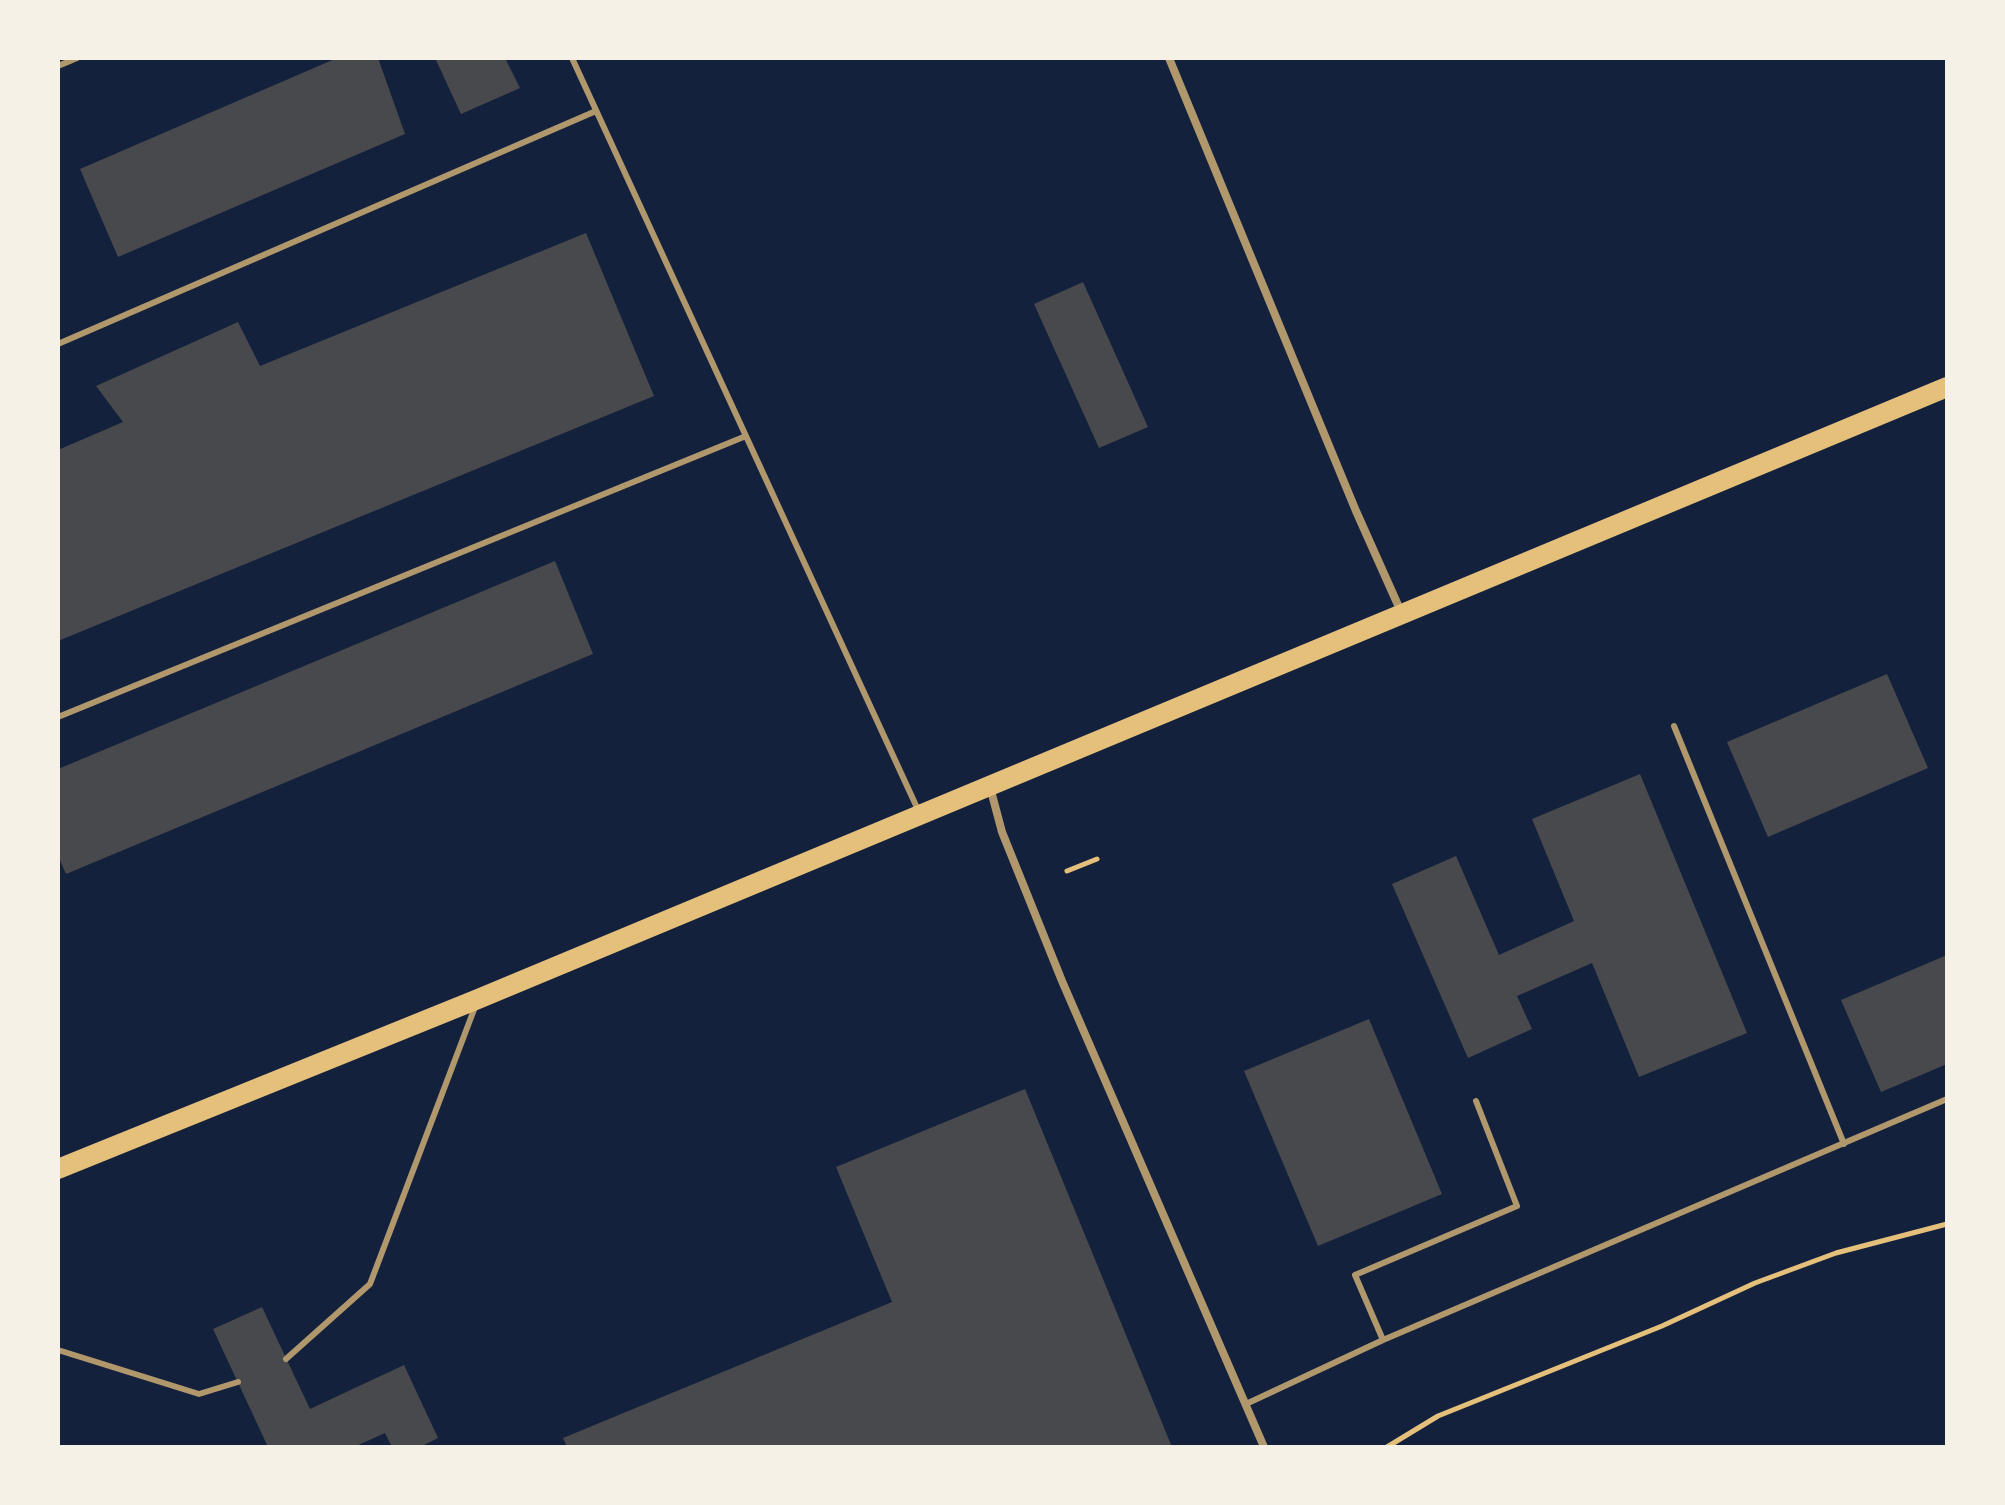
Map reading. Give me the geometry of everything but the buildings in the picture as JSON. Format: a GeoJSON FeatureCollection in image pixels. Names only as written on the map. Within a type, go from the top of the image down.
{"type":"FeatureCollection","features":[{"type":"Feature","properties":{"kind":"main road"},"geometry":{"type":"LineString","coordinates":[[58,1169],[478,999],[1947,387]]}},
{"type":"Feature","properties":{"kind":"street"},"geometry":{"type":"LineString","coordinates":[[1169,58],[1356,511],[1402,614]]}},
{"type":"Feature","properties":{"kind":"street"},"geometry":{"type":"LineString","coordinates":[[990,786],[1002,832],[1056,968],[1264,1447]]}},
{"type":"Feature","properties":{"kind":"lane"},"geometry":{"type":"LineString","coordinates":[[58,66],[77,58]]}},
{"type":"Feature","properties":{"kind":"lane"},"geometry":{"type":"LineString","coordinates":[[572,58],[921,815]]}},
{"type":"Feature","properties":{"kind":"lane"},"geometry":{"type":"LineString","coordinates":[[58,344],[596,111]]}},
{"type":"Feature","properties":{"kind":"lane"},"geometry":{"type":"LineString","coordinates":[[58,717],[746,436]]}},
{"type":"Feature","properties":{"kind":"lane"},"geometry":{"type":"LineString","coordinates":[[1674,726],[1844,1144]]}},
{"type":"Feature","properties":{"kind":"lane"},"geometry":{"type":"LineString","coordinates":[[286,1359],[370,1284],[478,999]]}},
{"type":"Feature","properties":{"kind":"lane"},"geometry":{"type":"LineString","coordinates":[[1246,1404],[1383,1340],[1947,1099]]}},
{"type":"Feature","properties":{"kind":"lane"},"geometry":{"type":"LineString","coordinates":[[1383,1340],[1355,1275],[1517,1206],[1476,1101]]}},
{"type":"Feature","properties":{"kind":"lane"},"geometry":{"type":"LineString","coordinates":[[58,1350],[199,1394],[238,1382]]}},
{"type":"Feature","properties":{"kind":"path"},"geometry":{"type":"LineString","coordinates":[[1067,871],[1097,859]]}},
{"type":"Feature","properties":{"kind":"path"},"geometry":{"type":"LineString","coordinates":[[1387,1447],[1438,1416],[1662,1326],[1755,1283],[1836,1253],[1947,1224]]}}]}
